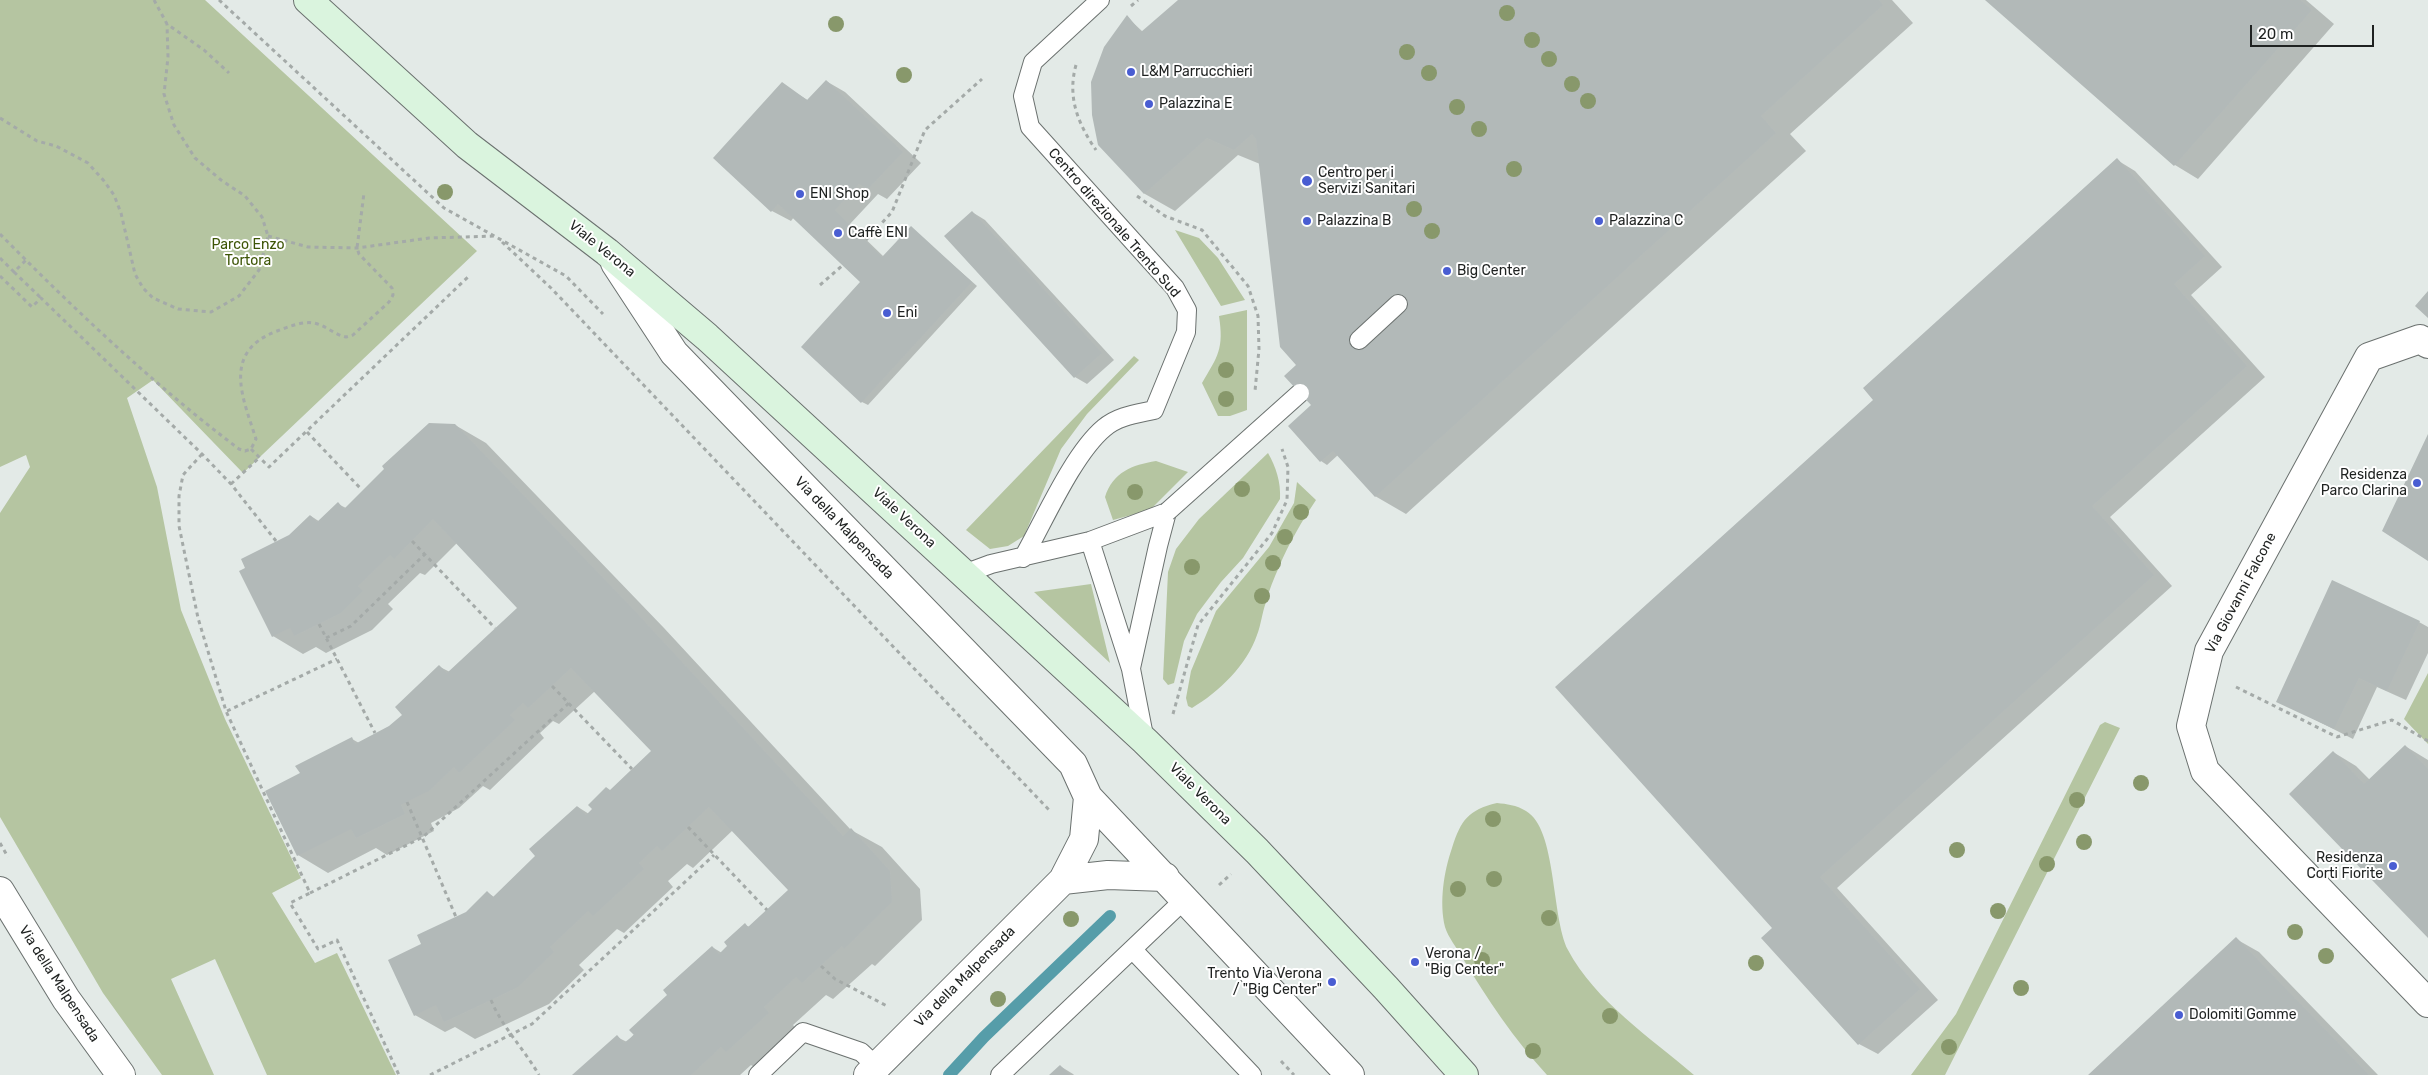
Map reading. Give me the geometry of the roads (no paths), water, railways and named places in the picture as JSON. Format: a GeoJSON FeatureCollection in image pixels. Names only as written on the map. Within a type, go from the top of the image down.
{"type":"FeatureCollection","features":[{"type":"Feature","properties":{"kind":"main road","name":"Viale Verona"},"geometry":{"type":"LineString","coordinates":[[308,0],[466,145],[608,252],[707,337],[1145,741],[1257,851],[1386,988],[1464,1075]]}},
{"type":"Feature","properties":{"kind":"street","name":"Via della Malpensada"},"geometry":{"type":"LineString","coordinates":[[608,252],[674,353],[1073,764],[1088,797],[1350,1075]]}},
{"type":"Feature","properties":{"kind":"street","name":"Via Giovanni Falcone"},"geometry":{"type":"LineString","coordinates":[[2428,344],[2420,339],[2369,357],[2208,651],[2191,726],[2205,771],[2428,1004]]}},
{"type":"Feature","properties":{"kind":"street","name":"Via della Malpensada"},"geometry":{"type":"LineString","coordinates":[[872,1070],[1064,880],[1084,838],[1088,797]]}},
{"type":"Feature","properties":{"kind":"street"},"geometry":{"type":"LineString","coordinates":[[1064,880],[1108,875],[1164,877]]}},
{"type":"Feature","properties":{"kind":"street","name":"Via della Malpensada"},"geometry":{"type":"LineString","coordinates":[[0,891],[66,999],[121,1075]]}},
{"type":"Feature","properties":{"kind":"lane","name":"Centro direzionale Trento Sud"},"geometry":{"type":"LineString","coordinates":[[1024,558],[1081,453],[1104,428],[1122,417],[1154,410],[1186,332],[1187,310],[1175,288],[1030,127],[1024,96],[1033,62],[1100,0]]}},
{"type":"Feature","properties":{"kind":"lane"},"geometry":{"type":"LineString","coordinates":[[1359,340],[1398,304]]}},
{"type":"Feature","properties":{"kind":"lane"},"geometry":{"type":"LineString","coordinates":[[964,574],[991,564],[1024,558],[1090,541],[1167,512],[1300,393]]}},
{"type":"Feature","properties":{"kind":"lane"},"geometry":{"type":"LineString","coordinates":[[1131,669],[1167,512]]}},
{"type":"Feature","properties":{"kind":"lane"},"geometry":{"type":"LineString","coordinates":[[1090,541],[1131,669],[1145,741]]}},
{"type":"Feature","properties":{"kind":"lane"},"geometry":{"type":"LineString","coordinates":[[1000,1075],[1185,899]]}},
{"type":"Feature","properties":{"kind":"lane"},"geometry":{"type":"LineString","coordinates":[[1133,950],[1252,1075]]}},
{"type":"Feature","properties":{"kind":"lane"},"geometry":{"type":"LineString","coordinates":[[758,1075],[803,1032],[861,1052],[872,1070]]}},
{"type":"Feature","properties":{"kind":"waterway"},"geometry":{"type":"LineString","coordinates":[[949,1075],[984,1037],[1110,916]]}},
{"type":"Feature","properties":{"kind":"place","name":"L&M Parrucchieri"},"geometry":{"type":"Point","coordinates":[1131,72]}},
{"type":"Feature","properties":{"kind":"place","name":"Palazzina E"},"geometry":{"type":"Point","coordinates":[1149,104]}},
{"type":"Feature","properties":{"kind":"place","name":"Centro per i Servizi Sanitari"},"geometry":{"type":"Point","coordinates":[1307,181]}},
{"type":"Feature","properties":{"kind":"place","name":"ENI Shop"},"geometry":{"type":"Point","coordinates":[800,194]}},
{"type":"Feature","properties":{"kind":"place","name":"Palazzina B"},"geometry":{"type":"Point","coordinates":[1307,221]}},
{"type":"Feature","properties":{"kind":"place","name":"Palazzina C"},"geometry":{"type":"Point","coordinates":[1599,221]}},
{"type":"Feature","properties":{"kind":"place","name":"Caffè ENI"},"geometry":{"type":"Point","coordinates":[838,233]}},
{"type":"Feature","properties":{"kind":"place","name":"Big Center"},"geometry":{"type":"Point","coordinates":[1447,271]}},
{"type":"Feature","properties":{"kind":"place","name":"Eni"},"geometry":{"type":"Point","coordinates":[887,313]}},
{"type":"Feature","properties":{"kind":"place","name":"Residenza Parco Clarina"},"geometry":{"type":"Point","coordinates":[2417,483]}},
{"type":"Feature","properties":{"kind":"place","name":"Residenza Corti Fiorite"},"geometry":{"type":"Point","coordinates":[2393,866]}},
{"type":"Feature","properties":{"kind":"place","name":"Verona / \"Big Center\""},"geometry":{"type":"Point","coordinates":[1415,962]}},
{"type":"Feature","properties":{"kind":"place","name":"Trento Via Verona / \"Big Center\""},"geometry":{"type":"Point","coordinates":[1332,982]}},
{"type":"Feature","properties":{"kind":"place","name":"Dolomiti Gomme"},"geometry":{"type":"Point","coordinates":[2179,1015]}},
{"type":"Feature","properties":{"kind":"park label","name":"Parco Enzo Tortora"},"geometry":{"type":"Point","coordinates":[248,254]}}]}
